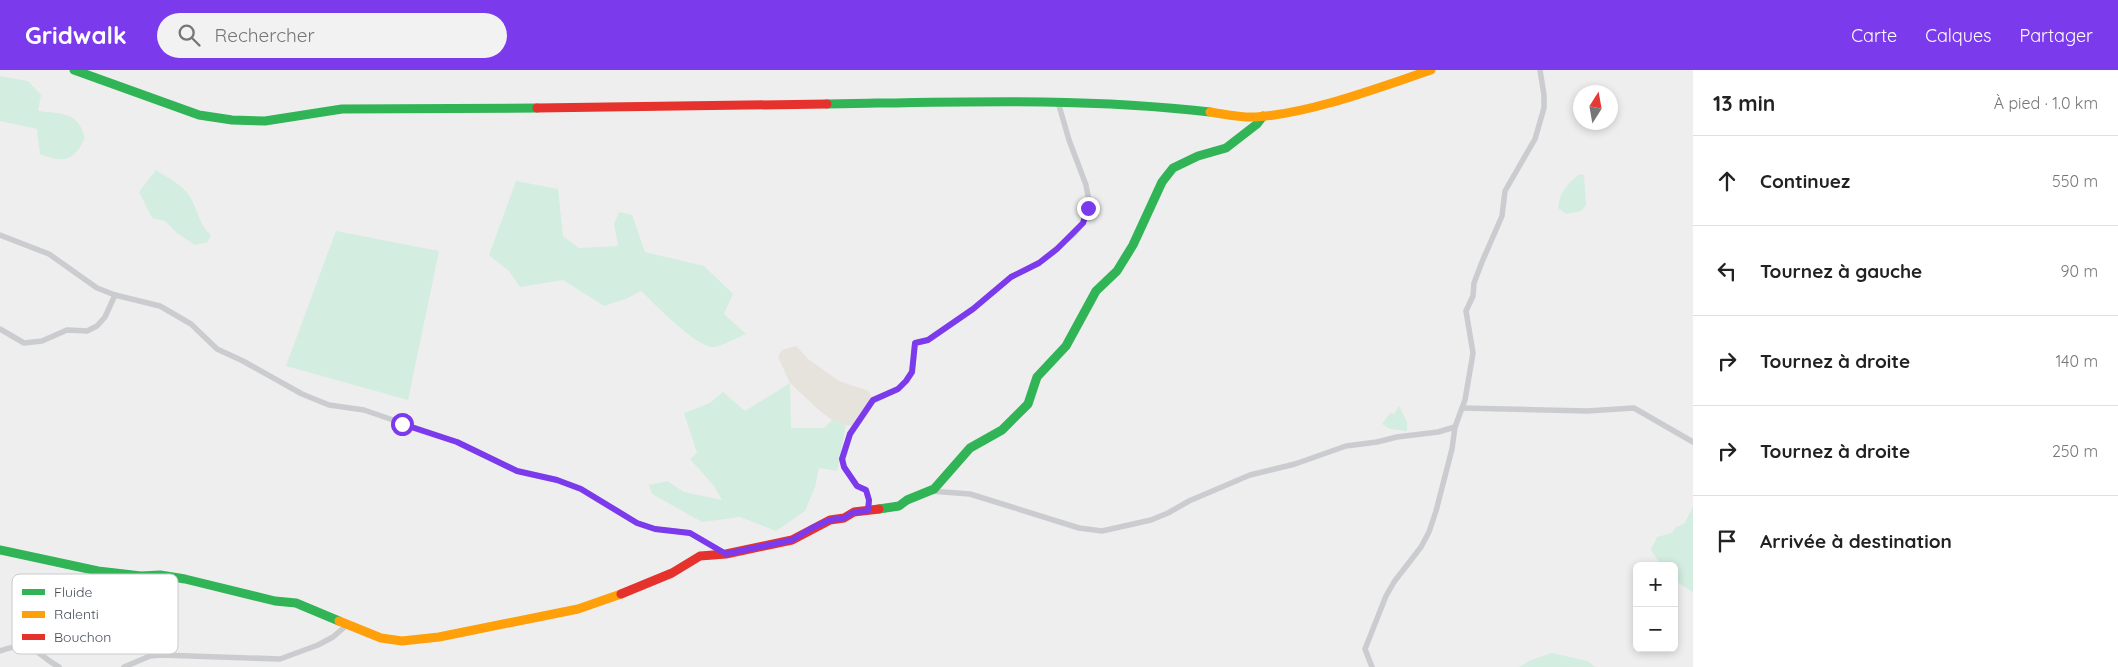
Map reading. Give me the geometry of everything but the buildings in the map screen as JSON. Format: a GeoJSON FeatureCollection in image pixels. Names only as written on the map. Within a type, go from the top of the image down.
{"type":"FeatureCollection","features":[{"type":"Feature","properties":{"kind":"street"},"geometry":{"type":"LineString","coordinates":[[74,70],[199,115],[232,120],[265,121],[342,109],[690,107],[933,101],[1058,102],[1167,107],[1254,117],[1284,113],[1349,97],[1431,70]]}},
{"type":"Feature","properties":{"kind":"street"},"geometry":{"type":"LineString","coordinates":[[1372,667],[1365,649],[1394,582],[1421,548],[1429,532],[1452,449],[1455,427],[1462,408],[1473,353],[1466,311],[1473,296],[1474,283],[1484,255],[1502,216],[1505,191],[1535,139],[1544,108],[1540,70]]}},
{"type":"Feature","properties":{"kind":"street"},"geometry":{"type":"LineString","coordinates":[[868,511],[869,500],[866,490],[857,486],[844,467],[842,459],[846,444],[850,434],[873,400],[898,389],[912,372],[915,343],[928,340],[973,309],[1011,277],[1039,263],[1074,234],[1083,223],[1089,202],[1086,185],[1069,140],[1058,102]]}},
{"type":"Feature","properties":{"kind":"street"},"geometry":{"type":"LineString","coordinates":[[178,578],[276,601],[296,602],[381,638],[402,641],[439,637],[506,625],[578,609],[634,590],[672,573],[700,556],[726,554],[792,540],[812,528],[830,520],[844,518],[854,512],[899,506],[907,500],[934,489],[970,448],[1002,430],[1028,404],[1038,377],[1066,346],[1096,291],[1117,271],[1133,245],[1162,182],[1173,168],[1198,156],[1226,148],[1257,124],[1263,116]]}},
{"type":"Feature","properties":{"kind":"street"},"geometry":{"type":"LineString","coordinates":[[0,235],[49,254],[97,288],[116,295],[160,306],[191,324],[216,349],[243,361],[302,394],[329,405],[364,410],[457,442],[517,471],[557,480],[581,489],[637,523],[655,529],[690,533],[726,554]]}},
{"type":"Feature","properties":{"kind":"street"},"geometry":{"type":"LineString","coordinates":[[0,329],[24,343],[42,341],[67,330],[87,331],[97,326],[116,295]]}},
{"type":"Feature","properties":{"kind":"street"},"geometry":{"type":"LineString","coordinates":[[1462,408],[1587,411],[1634,408],[1693,442]]}},
{"type":"Feature","properties":{"kind":"street"},"geometry":{"type":"LineString","coordinates":[[928,491],[970,494],[1079,528],[1102,531],[1151,520],[1189,501],[1250,476],[1295,464],[1346,446],[1378,442],[1397,436],[1438,432],[1455,427]]}},
{"type":"Feature","properties":{"kind":"street"},"geometry":{"type":"LineString","coordinates":[[0,550],[98,571],[124,574]]}},
{"type":"Feature","properties":{"kind":"street"},"geometry":{"type":"LineString","coordinates":[[124,667],[150,656],[161,655],[280,659],[318,645],[333,637],[348,624]]}},
{"type":"Feature","properties":{"kind":"street"},"geometry":{"type":"LineString","coordinates":[[0,651],[12,647]]}},
{"type":"Feature","properties":{"kind":"street"},"geometry":{"type":"LineString","coordinates":[[41,654],[59,667]]}},
{"type":"Feature","properties":{"kind":"green space"},"geometry":{"type":"Polygon","coordinates":[[[0,76],[28,81],[41,95],[38,111],[62,114],[73,118],[78,123],[85,138],[72,156],[55,159],[40,154],[37,129],[0,121],[0,76]]]}},
{"type":"Feature","properties":{"kind":"green space"},"geometry":{"type":"Polygon","coordinates":[[[156,170],[188,194],[203,226],[211,235],[208,242],[195,245],[177,233],[165,221],[152,218],[139,192],[156,170]]]}},
{"type":"Feature","properties":{"kind":"green space"},"geometry":{"type":"Polygon","coordinates":[[[1580,174],[1584,175],[1586,205],[1581,211],[1566,214],[1558,208],[1560,197],[1568,185],[1580,174]]]}},
{"type":"Feature","properties":{"kind":"green space"},"geometry":{"type":"Polygon","coordinates":[[[516,181],[558,189],[563,236],[579,248],[618,246],[614,224],[619,212],[632,215],[645,252],[704,266],[733,294],[724,314],[746,334],[714,347],[706,345],[686,333],[641,291],[628,298],[604,306],[563,280],[520,287],[509,271],[489,255],[516,181]]]}},
{"type":"Feature","properties":{"kind":"green space"},"geometry":{"type":"Polygon","coordinates":[[[336,231],[439,251],[408,400],[286,366],[336,231]]]}},
{"type":"Feature","properties":{"kind":"green space"},"geometry":{"type":"Polygon","coordinates":[[[790,383],[791,428],[824,428],[832,420],[846,425],[837,471],[819,468],[815,487],[805,511],[776,531],[740,517],[702,522],[652,494],[649,485],[667,481],[684,492],[722,500],[714,486],[690,459],[697,453],[684,413],[710,403],[723,392],[745,411],[790,383]]]}},
{"type":"Feature","properties":{"kind":"green space"},"geometry":{"type":"Polygon","coordinates":[[[1399,406],[1407,422],[1407,431],[1390,429],[1382,424],[1390,413],[1394,414],[1399,406]]]}},
{"type":"Feature","properties":{"kind":"green space"},"geometry":{"type":"Polygon","coordinates":[[[1693,507],[1693,592],[1678,583],[1678,562],[1659,562],[1651,550],[1657,537],[1672,533],[1676,527],[1684,524],[1693,507]]]}},
{"type":"Feature","properties":{"kind":"green space"},"geometry":{"type":"Polygon","coordinates":[[[1552,653],[1587,661],[1595,667],[1519,667],[1531,660],[1552,653]]]}},
{"type":"Feature","properties":{"kind":"sand"},"geometry":{"type":"Polygon","coordinates":[[[796,346],[808,359],[839,381],[869,391],[873,401],[855,426],[832,420],[790,383],[778,357],[782,350],[796,346]]]}},
{"type":"Feature","properties":{"kind":"traffic: fast"},"geometry":{"type":"LineString","coordinates":[[74,70],[199,115],[232,120],[265,121],[342,109],[537,108]]}},
{"type":"Feature","properties":{"kind":"traffic: fast"},"geometry":{"type":"LineString","coordinates":[[827,104],[1066,102],[1162,107],[1210,112]]}},
{"type":"Feature","properties":{"kind":"traffic: fast"},"geometry":{"type":"LineString","coordinates":[[879,509],[899,506],[907,500],[934,489],[970,448],[1002,430],[1028,404],[1037,377],[1066,346],[1096,291],[1117,271],[1133,245],[1162,182],[1173,168],[1198,156],[1226,148],[1257,124],[1263,116]]}},
{"type":"Feature","properties":{"kind":"traffic: fast"},"geometry":{"type":"LineString","coordinates":[[0,550],[98,571],[124,574]]}},
{"type":"Feature","properties":{"kind":"traffic: fast"},"geometry":{"type":"LineString","coordinates":[[178,578],[275,601],[296,603],[339,621]]}},
{"type":"Feature","properties":{"kind":"traffic: slow"},"geometry":{"type":"LineString","coordinates":[[1210,112],[1250,117],[1277,115],[1344,99],[1431,70]]}},
{"type":"Feature","properties":{"kind":"traffic: slow"},"geometry":{"type":"LineString","coordinates":[[339,621],[381,638],[402,641],[439,637],[578,609],[621,594]]}},
{"type":"Feature","properties":{"kind":"traffic: jam"},"geometry":{"type":"LineString","coordinates":[[537,108],[827,104]]}},
{"type":"Feature","properties":{"kind":"traffic: jam"},"geometry":{"type":"LineString","coordinates":[[621,594],[672,573],[700,556],[726,554],[792,540],[830,520],[844,518],[854,512],[879,509]]}},
{"type":"Feature","properties":{"kind":"route"},"geometry":{"type":"LineString","coordinates":[[402,424],[457,442],[497,463],[517,471],[557,480],[581,489],[637,523],[655,529],[690,533],[726,554],[792,540],[830,520],[844,518],[854,512],[868,511],[869,500],[866,490],[857,486],[844,467],[842,459],[846,444],[850,434],[873,400],[898,389],[906,381],[912,372],[915,343],[928,340],[973,309],[1011,277],[1039,263],[1057,249],[1083,223],[1088,208]]}}]}
